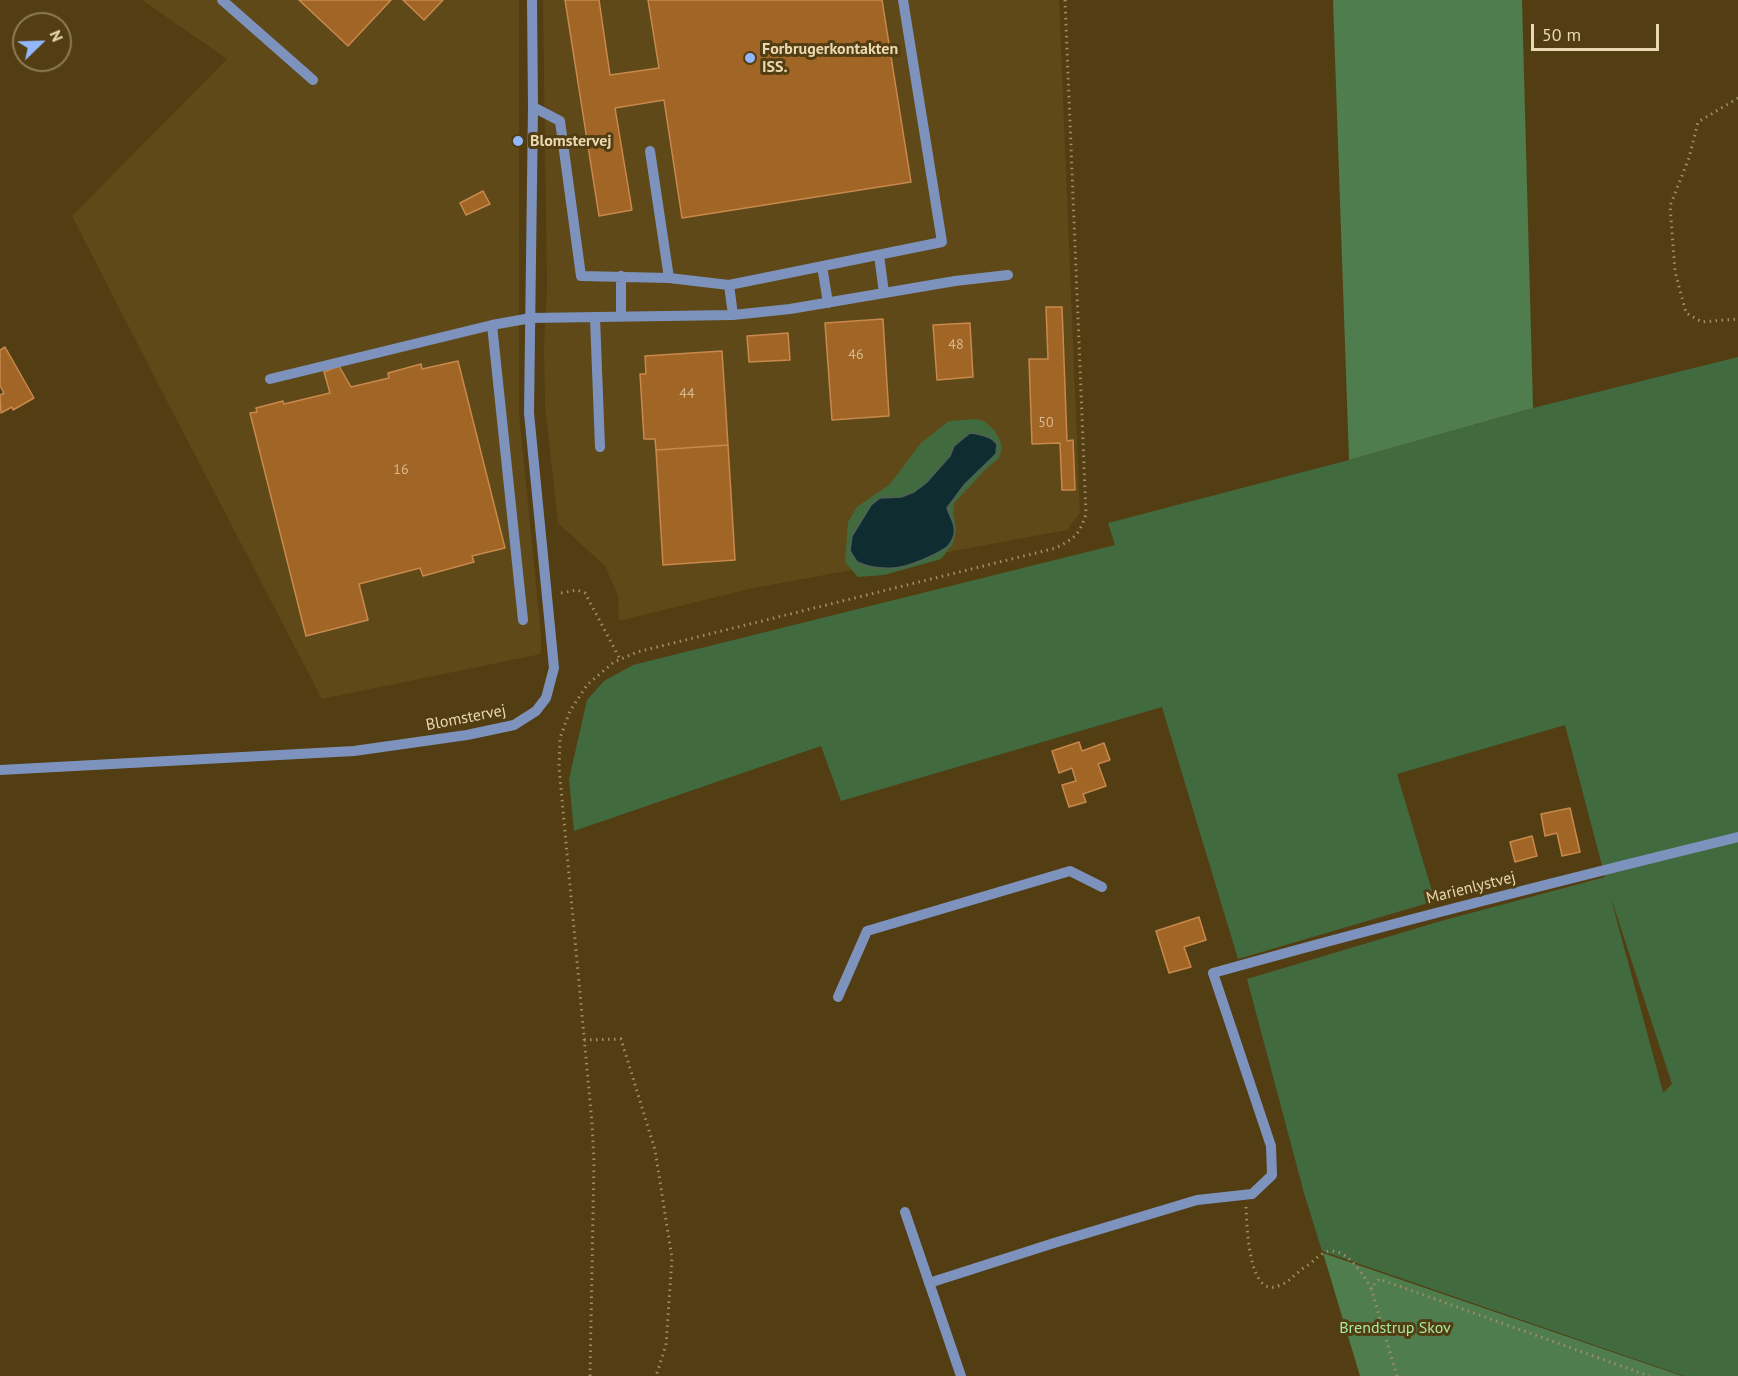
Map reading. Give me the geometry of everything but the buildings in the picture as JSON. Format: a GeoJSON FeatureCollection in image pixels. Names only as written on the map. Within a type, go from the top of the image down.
{"type":"FeatureCollection","features":[{"type":"Feature","properties":{"kind":"street"},"geometry":{"type":"LineString","coordinates":[[222,0],[313,80]]}},
{"type":"Feature","properties":{"kind":"street","name":"Blomstervej"},"geometry":{"type":"LineString","coordinates":[[0,770],[354,751],[467,735],[514,725],[536,711],[546,698],[554,668],[529,413],[532,0]]}},
{"type":"Feature","properties":{"kind":"street"},"geometry":{"type":"LineString","coordinates":[[533,107],[560,121],[581,276],[669,278],[729,285],[942,242],[903,0]]}},
{"type":"Feature","properties":{"kind":"street"},"geometry":{"type":"LineString","coordinates":[[650,151],[669,278]]}},
{"type":"Feature","properties":{"kind":"street"},"geometry":{"type":"LineString","coordinates":[[879,255],[884,293]]}},
{"type":"Feature","properties":{"kind":"street"},"geometry":{"type":"LineString","coordinates":[[822,266],[828,303]]}},
{"type":"Feature","properties":{"kind":"street"},"geometry":{"type":"LineString","coordinates":[[270,379],[492,325],[531,318],[734,315],[790,309],[955,281],[1008,275]]}},
{"type":"Feature","properties":{"kind":"street"},"geometry":{"type":"LineString","coordinates":[[621,276],[621,317]]}},
{"type":"Feature","properties":{"kind":"street"},"geometry":{"type":"LineString","coordinates":[[729,285],[734,315]]}},
{"type":"Feature","properties":{"kind":"street"},"geometry":{"type":"LineString","coordinates":[[595,318],[600,447]]}},
{"type":"Feature","properties":{"kind":"street"},"geometry":{"type":"LineString","coordinates":[[492,325],[523,620]]}},
{"type":"Feature","properties":{"kind":"street","name":"Marienlystvej"},"geometry":{"type":"LineString","coordinates":[[1252,1194],[1272,1175],[1271,1146],[1213,973],[1390,924],[1738,837]]}},
{"type":"Feature","properties":{"kind":"street"},"geometry":{"type":"LineString","coordinates":[[838,997],[867,931],[1070,871],[1102,886]]}},
{"type":"Feature","properties":{"kind":"street"},"geometry":{"type":"LineString","coordinates":[[929,1283],[1197,1200],[1252,1194]]}},
{"type":"Feature","properties":{"kind":"street"},"geometry":{"type":"LineString","coordinates":[[905,1212],[961,1376]]}},
{"type":"Feature","properties":{"kind":"path"},"geometry":{"type":"LineString","coordinates":[[590,1376],[594,1161],[559,767],[560,738],[570,711],[587,685],[614,662],[637,652],[1056,548],[1070,541],[1081,530],[1086,514],[1065,0]]}},
{"type":"Feature","properties":{"kind":"path"},"geometry":{"type":"LineString","coordinates":[[1738,98],[1698,122],[1689,158],[1670,206],[1675,271],[1686,313],[1702,322],[1738,319]]}},
{"type":"Feature","properties":{"kind":"path"},"geometry":{"type":"LineString","coordinates":[[548,595],[577,590],[585,593],[620,659]]}},
{"type":"Feature","properties":{"kind":"path"},"geometry":{"type":"LineString","coordinates":[[584,1040],[621,1039],[655,1150],[672,1258],[666,1345],[656,1376]]}},
{"type":"Feature","properties":{"kind":"path"},"geometry":{"type":"LineString","coordinates":[[1252,1194],[1246,1206],[1248,1231],[1258,1280],[1271,1288],[1278,1287],[1289,1281],[1323,1253],[1334,1251],[1349,1259],[1371,1288],[1397,1376]]}},
{"type":"Feature","properties":{"kind":"path"},"geometry":{"type":"LineString","coordinates":[[1371,1288],[1379,1279],[1649,1376]]}},
{"type":"Feature","properties":{"kind":"shaded area"},"geometry":{"type":"Polygon","coordinates":[[[142,0],[519,0],[519,413],[541,654],[322,699],[72,216],[227,59],[142,0]]]}},
{"type":"Feature","properties":{"kind":"shaded area"},"geometry":{"type":"Polygon","coordinates":[[[543,0],[1059,0],[1080,513],[1067,530],[749,589],[619,621],[618,596],[605,566],[558,523],[545,407],[544,344],[547,288],[543,0]]]}},
{"type":"Feature","properties":{"kind":"green space"},"geometry":{"type":"Polygon","coordinates":[[[1333,0],[1522,0],[1533,408],[1349,460],[1333,0]]]}},
{"type":"Feature","properties":{"kind":"green space"},"geometry":{"type":"Polygon","coordinates":[[[1738,357],[1738,1376],[1684,1376],[1322,1251],[1304,1193],[1247,979],[1441,921],[1605,877],[1565,725],[1397,774],[1435,901],[1238,959],[1162,707],[841,801],[821,746],[574,831],[569,779],[587,700],[604,681],[633,665],[1115,545],[1108,523],[1349,460],[1533,408],[1738,357]],[[1610,895],[1663,1092],[1672,1084],[1610,895]]]}},
{"type":"Feature","properties":{"kind":"green space"},"geometry":{"type":"Polygon","coordinates":[[[975,419],[984,421],[994,430],[1002,448],[999,458],[954,503],[956,529],[953,544],[941,559],[884,575],[858,577],[845,562],[848,522],[857,507],[890,484],[921,443],[949,421],[975,419]]]}},
{"type":"Feature","properties":{"kind":"green space","name":"Brendstrup Skov"},"geometry":{"type":"Polygon","coordinates":[[[1323,1253],[1682,1376],[1360,1376],[1323,1253]]]}},
{"type":"Feature","properties":{"kind":"water"},"geometry":{"type":"Polygon","coordinates":[[[970,433],[995,441],[996,454],[965,484],[947,508],[954,531],[948,546],[929,557],[900,567],[880,568],[857,562],[850,551],[852,536],[871,505],[880,498],[901,497],[914,492],[926,483],[950,456],[954,446],[970,433]]]}},
{"type":"Feature","properties":{"kind":"place","name":"Forbrugerkontakten ISS."},"geometry":{"type":"Point","coordinates":[750,58]}},
{"type":"Feature","properties":{"kind":"place","name":"Blomstervej"},"geometry":{"type":"Point","coordinates":[518,141]}}]}
